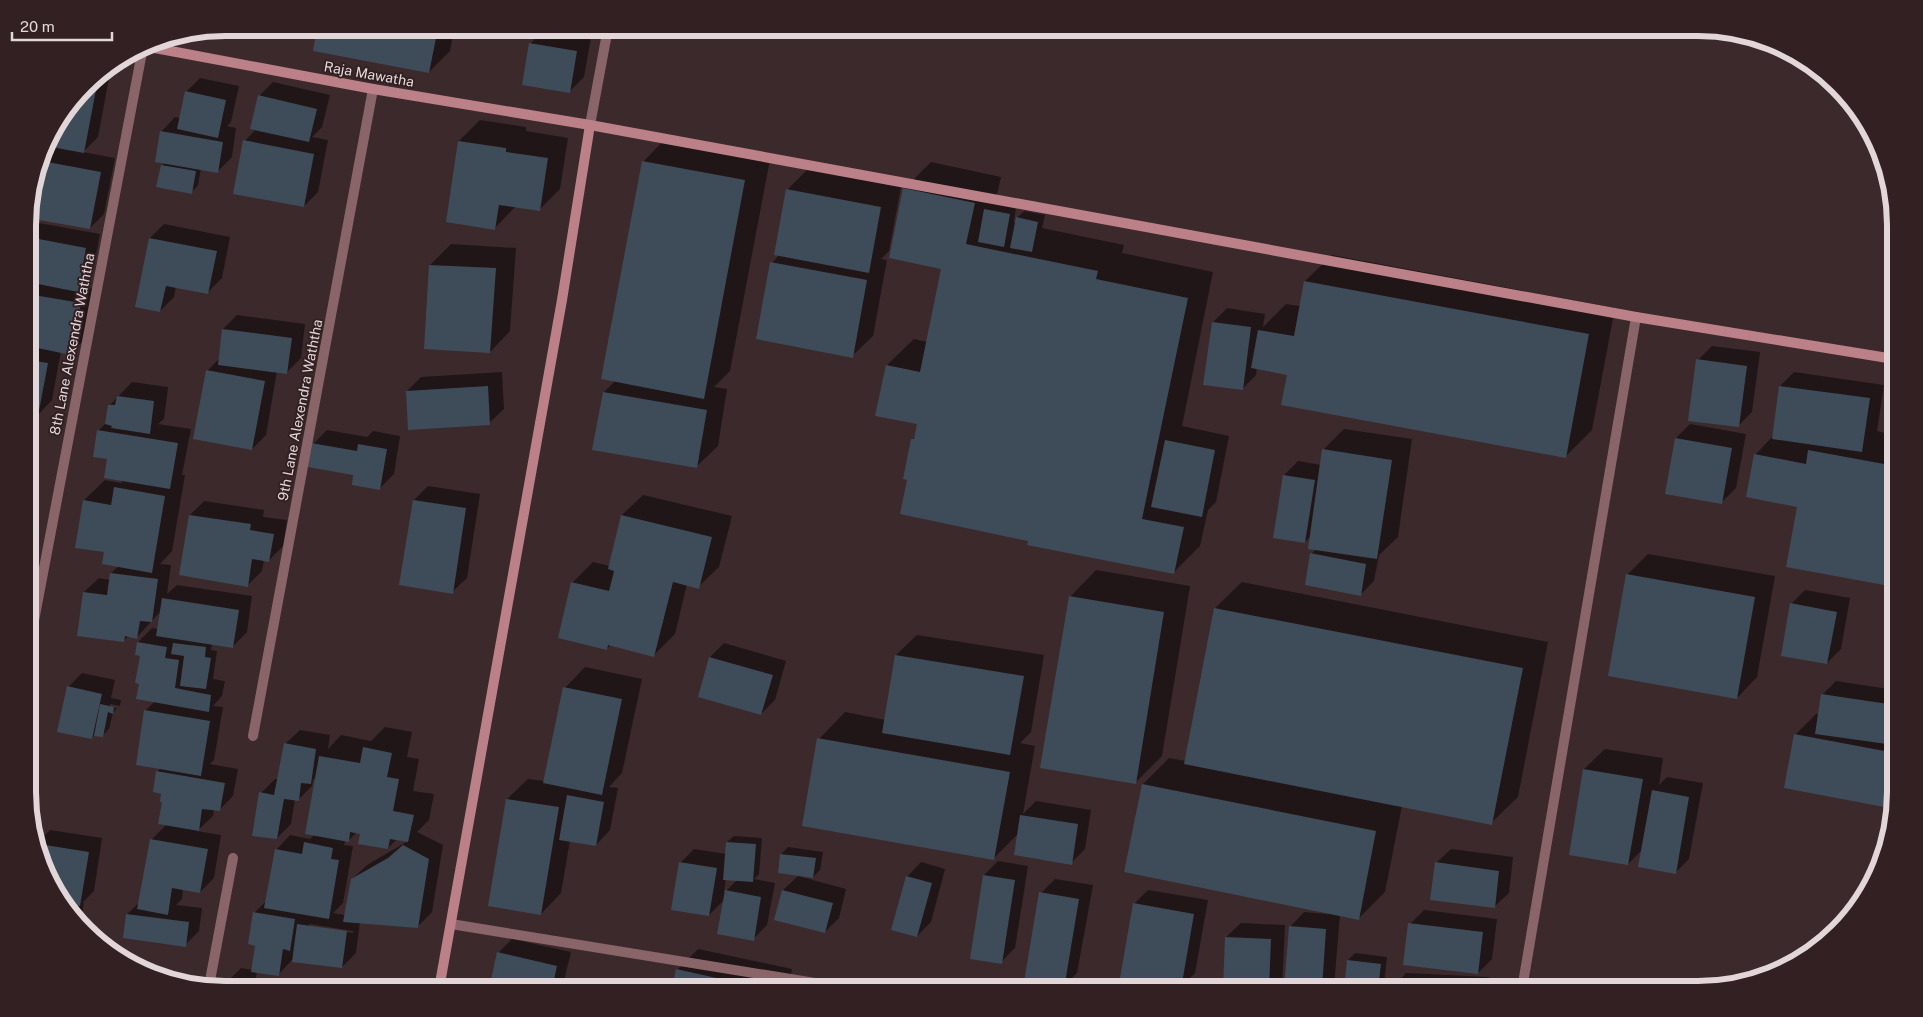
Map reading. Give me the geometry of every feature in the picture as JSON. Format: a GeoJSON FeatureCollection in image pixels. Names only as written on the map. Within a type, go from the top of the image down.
{"type":"FeatureCollection","features":[{"type":"Feature","properties":{"kind":"street"},"geometry":{"type":"LineString","coordinates":[[441,981],[562,300],[607,36]]}},
{"type":"Feature","properties":{"kind":"street","name":"Raja Mawatha"},"geometry":{"type":"LineString","coordinates":[[158,49],[373,89],[590,125],[1636,317],[1887,358]]}},
{"type":"Feature","properties":{"kind":"street","name":"8th Lane Alexendra Waththa"},"geometry":{"type":"LineString","coordinates":[[36,610],[141,57]]}},
{"type":"Feature","properties":{"kind":"street","name":"9th Lane Alexendra Waththa"},"geometry":{"type":"LineString","coordinates":[[253,736],[373,89]]}},
{"type":"Feature","properties":{"kind":"street"},"geometry":{"type":"LineString","coordinates":[[1523,981],[1636,317]]}},
{"type":"Feature","properties":{"kind":"street"},"geometry":{"type":"LineString","coordinates":[[210,980],[233,858]]}},
{"type":"Feature","properties":{"kind":"street"},"geometry":{"type":"LineString","coordinates":[[451,924],[803,981]]}},
{"type":"Feature","properties":{"kind":"building"},"geometry":{"type":"Polygon","coordinates":[[[316,36],[436,36],[429,73],[313,51],[316,36]]]}},
{"type":"Feature","properties":{"kind":"building"},"geometry":{"type":"Polygon","coordinates":[[[529,43],[577,51],[570,93],[522,85],[529,43]]]}},
{"type":"Feature","properties":{"kind":"building"},"geometry":{"type":"Polygon","coordinates":[[[96,88],[84,153],[54,147],[75,110],[96,88]]]}},
{"type":"Feature","properties":{"kind":"building"},"geometry":{"type":"Polygon","coordinates":[[[185,91],[226,100],[218,138],[177,129],[185,91]]]}},
{"type":"Feature","properties":{"kind":"building"},"geometry":{"type":"Polygon","coordinates":[[[258,95],[317,109],[309,142],[250,129],[258,95]]]}},
{"type":"Feature","properties":{"kind":"building"},"geometry":{"type":"Polygon","coordinates":[[[160,131],[223,142],[218,173],[155,162],[160,131]]]}},
{"type":"Feature","properties":{"kind":"building"},"geometry":{"type":"Polygon","coordinates":[[[243,140],[314,154],[304,207],[233,194],[243,140]]]}},
{"type":"Feature","properties":{"kind":"building"},"geometry":{"type":"Polygon","coordinates":[[[458,141],[506,148],[506,152],[548,158],[540,211],[499,205],[495,230],[446,222],[458,141]]]}},
{"type":"Feature","properties":{"kind":"building"},"geometry":{"type":"Polygon","coordinates":[[[642,161],[745,180],[704,399],[601,379],[642,161]]]}},
{"type":"Feature","properties":{"kind":"building"},"geometry":{"type":"Polygon","coordinates":[[[47,162],[101,172],[90,229],[36,220],[40,188],[47,162]]]}},
{"type":"Feature","properties":{"kind":"building"},"geometry":{"type":"Polygon","coordinates":[[[161,165],[196,171],[192,194],[156,187],[161,165]]]}},
{"type":"Feature","properties":{"kind":"building"},"geometry":{"type":"Polygon","coordinates":[[[903,188],[975,203],[966,244],[1098,271],[1096,279],[1188,298],[1142,519],[1184,527],[1174,574],[1027,545],[1028,541],[900,514],[907,480],[903,479],[911,439],[914,439],[917,424],[875,416],[886,365],[920,372],[941,269],[889,258],[903,188]]]}},
{"type":"Feature","properties":{"kind":"building"},"geometry":{"type":"Polygon","coordinates":[[[786,189],[881,207],[869,273],[774,255],[786,189]]]}},
{"type":"Feature","properties":{"kind":"building"},"geometry":{"type":"Polygon","coordinates":[[[984,209],[1010,214],[1004,247],[978,242],[984,209]]]}},
{"type":"Feature","properties":{"kind":"building"},"geometry":{"type":"Polygon","coordinates":[[[1016,217],[1038,222],[1032,252],[1010,248],[1016,217]]]}},
{"type":"Feature","properties":{"kind":"building"},"geometry":{"type":"Polygon","coordinates":[[[149,238],[217,251],[208,294],[166,286],[160,312],[135,307],[149,238]]]}},
{"type":"Feature","properties":{"kind":"building"},"geometry":{"type":"Polygon","coordinates":[[[36,239],[86,248],[78,292],[36,284],[36,239]]]}},
{"type":"Feature","properties":{"kind":"building"},"geometry":{"type":"Polygon","coordinates":[[[770,262],[867,280],[853,358],[756,339],[770,262]]]}},
{"type":"Feature","properties":{"kind":"building"},"geometry":{"type":"Polygon","coordinates":[[[429,265],[496,268],[490,353],[424,349],[429,265]]]}},
{"type":"Feature","properties":{"kind":"building"},"geometry":{"type":"Polygon","coordinates":[[[1304,281],[1589,334],[1566,458],[1281,405],[1287,375],[1251,368],[1258,330],[1294,336],[1304,281]]]}},
{"type":"Feature","properties":{"kind":"building"},"geometry":{"type":"Polygon","coordinates":[[[36,295],[81,303],[71,355],[36,348],[36,295]]]}},
{"type":"Feature","properties":{"kind":"building"},"geometry":{"type":"Polygon","coordinates":[[[1212,322],[1251,327],[1243,390],[1203,385],[1212,322]]]}},
{"type":"Feature","properties":{"kind":"building"},"geometry":{"type":"Polygon","coordinates":[[[222,329],[292,338],[287,374],[218,365],[222,329]]]}},
{"type":"Feature","properties":{"kind":"building"},"geometry":{"type":"Polygon","coordinates":[[[1696,359],[1747,366],[1739,427],[1688,421],[1696,359]]]}},
{"type":"Feature","properties":{"kind":"building"},"geometry":{"type":"Polygon","coordinates":[[[36,361],[48,363],[38,416],[36,416],[36,361]]]}},
{"type":"Feature","properties":{"kind":"building"},"geometry":{"type":"Polygon","coordinates":[[[206,370],[265,381],[252,450],[193,439],[206,370]]]}},
{"type":"Feature","properties":{"kind":"building"},"geometry":{"type":"Polygon","coordinates":[[[488,386],[490,425],[408,430],[406,391],[488,386]]]}},
{"type":"Feature","properties":{"kind":"building"},"geometry":{"type":"Polygon","coordinates":[[[1779,386],[1870,398],[1862,452],[1772,439],[1779,386]]]}},
{"type":"Feature","properties":{"kind":"building"},"geometry":{"type":"Polygon","coordinates":[[[603,392],[707,410],[697,468],[592,450],[603,392]]]}},
{"type":"Feature","properties":{"kind":"building"},"geometry":{"type":"Polygon","coordinates":[[[117,396],[154,401],[150,434],[111,428],[112,426],[105,424],[108,405],[115,405],[117,396]]]}},
{"type":"Feature","properties":{"kind":"building"},"geometry":{"type":"Polygon","coordinates":[[[97,430],[178,443],[170,489],[104,478],[107,459],[93,457],[97,430]]]}},
{"type":"Feature","properties":{"kind":"building"},"geometry":{"type":"Polygon","coordinates":[[[1675,438],[1732,448],[1722,504],[1665,494],[1675,438]]]}},
{"type":"Feature","properties":{"kind":"building"},"geometry":{"type":"Polygon","coordinates":[[[1165,440],[1215,450],[1202,517],[1151,507],[1165,440]]]}},
{"type":"Feature","properties":{"kind":"building"},"geometry":{"type":"Polygon","coordinates":[[[311,443],[357,451],[358,444],[387,449],[380,490],[352,485],[353,475],[308,467],[311,443]]]}},
{"type":"Feature","properties":{"kind":"building"},"geometry":{"type":"Polygon","coordinates":[[[1322,449],[1392,460],[1377,559],[1308,549],[1322,449]]]}},
{"type":"Feature","properties":{"kind":"building"},"geometry":{"type":"Polygon","coordinates":[[[1808,450],[1887,465],[1887,586],[1786,567],[1797,507],[1746,497],[1754,454],[1806,464],[1808,450]]]}},
{"type":"Feature","properties":{"kind":"building"},"geometry":{"type":"Polygon","coordinates":[[[1283,475],[1315,480],[1305,543],[1273,538],[1283,475]]]}},
{"type":"Feature","properties":{"kind":"building"},"geometry":{"type":"Polygon","coordinates":[[[114,487],[165,496],[152,573],[102,564],[104,552],[75,548],[83,500],[111,505],[114,487]]]}},
{"type":"Feature","properties":{"kind":"building"},"geometry":{"type":"Polygon","coordinates":[[[413,500],[466,508],[453,594],[399,585],[413,500]]]}},
{"type":"Feature","properties":{"kind":"building"},"geometry":{"type":"Polygon","coordinates":[[[189,515],[251,524],[250,530],[274,534],[269,562],[252,559],[248,587],[179,575],[189,515]]]}},
{"type":"Feature","properties":{"kind":"building"},"geometry":{"type":"Polygon","coordinates":[[[621,515],[712,537],[699,589],[673,582],[654,657],[608,645],[607,650],[558,638],[571,582],[609,591],[614,571],[608,569],[621,515]]]}},
{"type":"Feature","properties":{"kind":"building"},"geometry":{"type":"Polygon","coordinates":[[[1310,553],[1366,564],[1361,596],[1305,585],[1310,553]]]}},
{"type":"Feature","properties":{"kind":"building"},"geometry":{"type":"Polygon","coordinates":[[[110,573],[158,579],[152,622],[140,621],[137,639],[125,636],[124,642],[77,636],[83,592],[107,595],[110,573]]]}},
{"type":"Feature","properties":{"kind":"building"},"geometry":{"type":"Polygon","coordinates":[[[1626,574],[1755,597],[1737,699],[1608,676],[1626,574]]]}},
{"type":"Feature","properties":{"kind":"building"},"geometry":{"type":"Polygon","coordinates":[[[1069,596],[1164,612],[1136,784],[1040,768],[1069,596]]]}},
{"type":"Feature","properties":{"kind":"building"},"geometry":{"type":"Polygon","coordinates":[[[162,598],[239,610],[233,648],[156,636],[162,598]]]}},
{"type":"Feature","properties":{"kind":"building"},"geometry":{"type":"Polygon","coordinates":[[[1790,603],[1837,612],[1827,664],[1781,656],[1790,603]]]}},
{"type":"Feature","properties":{"kind":"building"},"geometry":{"type":"Polygon","coordinates":[[[1214,608],[1523,668],[1492,825],[1184,764],[1214,608]]]}},
{"type":"Feature","properties":{"kind":"building"},"geometry":{"type":"Polygon","coordinates":[[[137,642],[167,647],[165,658],[179,660],[175,688],[211,695],[209,712],[136,699],[139,684],[135,683],[140,656],[135,655],[137,642]]]}},
{"type":"Feature","properties":{"kind":"building"},"geometry":{"type":"Polygon","coordinates":[[[173,643],[206,647],[205,657],[211,658],[206,689],[180,686],[184,656],[171,654],[173,643]]]}},
{"type":"Feature","properties":{"kind":"building"},"geometry":{"type":"Polygon","coordinates":[[[895,655],[1024,676],[1010,755],[882,733],[895,655]]]}},
{"type":"Feature","properties":{"kind":"building"},"geometry":{"type":"Polygon","coordinates":[[[709,657],[773,675],[761,715],[698,697],[709,657]]]}},
{"type":"Feature","properties":{"kind":"building"},"geometry":{"type":"Polygon","coordinates":[[[67,686],[102,694],[92,739],[57,732],[67,686]]]}},
{"type":"Feature","properties":{"kind":"building"},"geometry":{"type":"Polygon","coordinates":[[[563,687],[622,699],[602,795],[543,783],[563,687]]]}},
{"type":"Feature","properties":{"kind":"building"},"geometry":{"type":"Polygon","coordinates":[[[1821,694],[1887,704],[1887,744],[1815,734],[1821,694]]]}},
{"type":"Feature","properties":{"kind":"building"},"geometry":{"type":"Polygon","coordinates":[[[100,704],[114,707],[113,714],[108,712],[103,737],[94,736],[100,704]]]}},
{"type":"Feature","properties":{"kind":"building"},"geometry":{"type":"Polygon","coordinates":[[[144,710],[210,721],[201,776],[136,765],[144,710]]]}},
{"type":"Feature","properties":{"kind":"building"},"geometry":{"type":"Polygon","coordinates":[[[1794,734],[1887,751],[1887,792],[1884,807],[1784,788],[1794,734]]]}},
{"type":"Feature","properties":{"kind":"building"},"geometry":{"type":"Polygon","coordinates":[[[817,738],[1010,772],[994,860],[802,826],[817,738]]]}},
{"type":"Feature","properties":{"kind":"building"},"geometry":{"type":"Polygon","coordinates":[[[284,743],[316,749],[311,784],[301,783],[299,801],[284,799],[277,839],[252,836],[259,792],[274,795],[284,743]]]}},
{"type":"Feature","properties":{"kind":"building"},"geometry":{"type":"Polygon","coordinates":[[[363,747],[392,753],[387,777],[399,779],[393,811],[414,815],[408,842],[390,839],[388,849],[358,844],[360,834],[350,832],[349,842],[305,834],[319,756],[360,763],[363,747]]]}},
{"type":"Feature","properties":{"kind":"building"},"geometry":{"type":"Polygon","coordinates":[[[1583,769],[1643,779],[1628,865],[1569,855],[1583,769]]]}},
{"type":"Feature","properties":{"kind":"building"},"geometry":{"type":"Polygon","coordinates":[[[156,771],[225,783],[220,811],[202,809],[199,831],[158,824],[162,802],[160,802],[161,794],[153,792],[156,771]]]}},
{"type":"Feature","properties":{"kind":"building"},"geometry":{"type":"Polygon","coordinates":[[[1142,784],[1376,831],[1359,920],[1124,872],[1142,784]]]}},
{"type":"Feature","properties":{"kind":"building"},"geometry":{"type":"Polygon","coordinates":[[[1652,790],[1689,797],[1676,874],[1638,867],[1652,790]]]}},
{"type":"Feature","properties":{"kind":"building"},"geometry":{"type":"Polygon","coordinates":[[[567,795],[604,802],[596,846],[559,840],[567,795]]]}},
{"type":"Feature","properties":{"kind":"building"},"geometry":{"type":"Polygon","coordinates":[[[506,799],[559,807],[541,915],[488,906],[506,799]]]}},
{"type":"Feature","properties":{"kind":"building"},"geometry":{"type":"Polygon","coordinates":[[[1020,815],[1078,824],[1072,865],[1014,855],[1020,815]]]}},
{"type":"Feature","properties":{"kind":"building"},"geometry":{"type":"Polygon","coordinates":[[[150,839],[208,849],[200,893],[172,888],[168,915],[137,909],[150,839]]]}},
{"type":"Feature","properties":{"kind":"building"},"geometry":{"type":"Polygon","coordinates":[[[304,842],[333,848],[331,859],[339,860],[329,919],[264,908],[275,849],[302,854],[304,842]]]}},
{"type":"Feature","properties":{"kind":"building"},"geometry":{"type":"Polygon","coordinates":[[[726,842],[756,844],[753,882],[723,880],[726,842]]]}},
{"type":"Feature","properties":{"kind":"building"},"geometry":{"type":"Polygon","coordinates":[[[44,845],[89,852],[80,906],[73,905],[68,897],[56,875],[44,845]]]}},
{"type":"Feature","properties":{"kind":"building"},"geometry":{"type":"Polygon","coordinates":[[[403,845],[429,859],[418,928],[343,922],[351,879],[388,858],[403,845]]]}},
{"type":"Feature","properties":{"kind":"building"},"geometry":{"type":"Polygon","coordinates":[[[780,854],[816,858],[813,878],[778,873],[780,854]]]}},
{"type":"Feature","properties":{"kind":"building"},"geometry":{"type":"Polygon","coordinates":[[[679,862],[717,868],[709,916],[671,910],[679,862]]]}},
{"type":"Feature","properties":{"kind":"building"},"geometry":{"type":"Polygon","coordinates":[[[1435,862],[1499,871],[1495,908],[1430,900],[1435,862]]]}},
{"type":"Feature","properties":{"kind":"building"},"geometry":{"type":"Polygon","coordinates":[[[983,875],[1015,880],[1002,964],[970,959],[983,875]]]}},
{"type":"Feature","properties":{"kind":"building"},"geometry":{"type":"Polygon","coordinates":[[[906,876],[932,883],[917,937],[891,930],[906,876]]]}},
{"type":"Feature","properties":{"kind":"building"},"geometry":{"type":"Polygon","coordinates":[[[725,890],[761,897],[754,941],[717,934],[725,890]]]}},
{"type":"Feature","properties":{"kind":"building"},"geometry":{"type":"Polygon","coordinates":[[[782,890],[833,903],[825,933],[774,920],[782,890]]]}},
{"type":"Feature","properties":{"kind":"building"},"geometry":{"type":"Polygon","coordinates":[[[1039,892],[1079,899],[1065,981],[1024,981],[1039,892]]]}},
{"type":"Feature","properties":{"kind":"building"},"geometry":{"type":"Polygon","coordinates":[[[1133,903],[1194,914],[1182,981],[1137,981],[1120,978],[1133,903]]]}},
{"type":"Feature","properties":{"kind":"building"},"geometry":{"type":"Polygon","coordinates":[[[253,912],[295,919],[290,951],[283,949],[279,976],[251,972],[255,946],[248,944],[253,912]]]}},
{"type":"Feature","properties":{"kind":"building"},"geometry":{"type":"Polygon","coordinates":[[[126,914],[189,922],[186,947],[123,938],[126,914]]]}},
{"type":"Feature","properties":{"kind":"building"},"geometry":{"type":"Polygon","coordinates":[[[1408,923],[1483,932],[1478,974],[1403,965],[1408,923]]]}},
{"type":"Feature","properties":{"kind":"building"},"geometry":{"type":"Polygon","coordinates":[[[297,924],[347,931],[342,968],[292,962],[297,924]]]}},
{"type":"Feature","properties":{"kind":"building"},"geometry":{"type":"Polygon","coordinates":[[[1289,926],[1326,929],[1323,981],[1285,981],[1289,926]]]}},
{"type":"Feature","properties":{"kind":"building"},"geometry":{"type":"Polygon","coordinates":[[[1225,937],[1271,939],[1269,981],[1223,981],[1225,937]]]}},
{"type":"Feature","properties":{"kind":"building"},"geometry":{"type":"Polygon","coordinates":[[[497,952],[557,966],[554,981],[491,981],[497,952]]]}},
{"type":"Feature","properties":{"kind":"building"},"geometry":{"type":"Polygon","coordinates":[[[1347,960],[1381,964],[1379,981],[1345,981],[1347,960]]]}},
{"type":"Feature","properties":{"kind":"building"},"geometry":{"type":"Polygon","coordinates":[[[676,969],[730,981],[674,981],[676,969]]]}}]}
